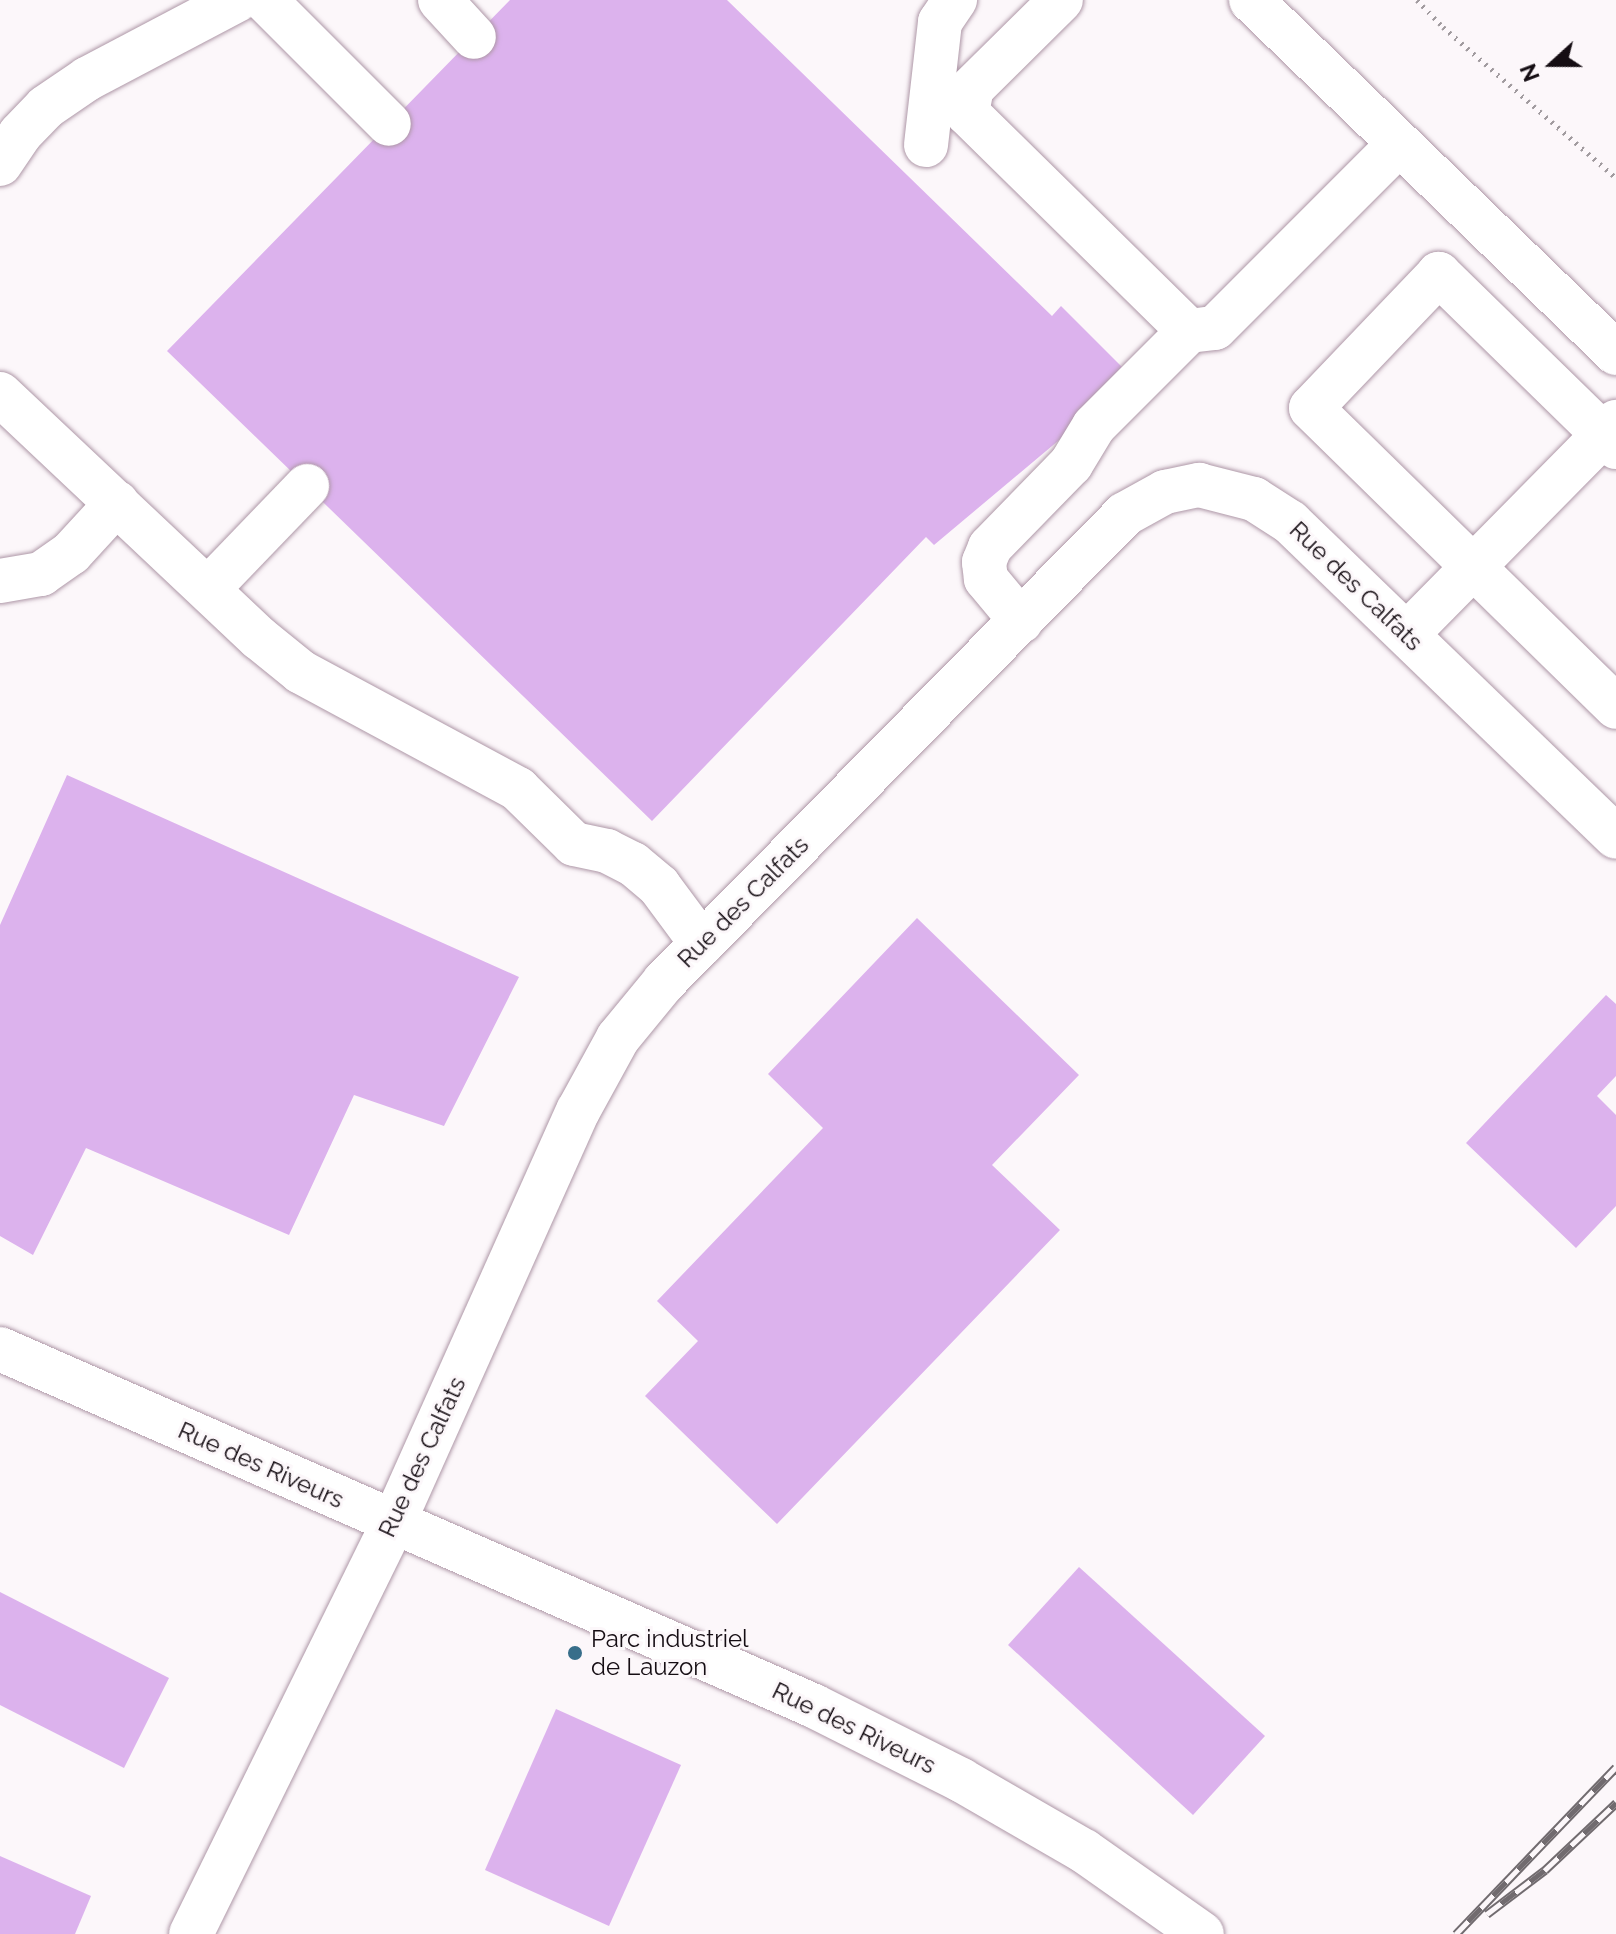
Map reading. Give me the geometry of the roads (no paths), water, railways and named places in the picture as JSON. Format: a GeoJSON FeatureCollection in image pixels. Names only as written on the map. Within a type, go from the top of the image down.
{"type":"FeatureCollection","features":[{"type":"Feature","properties":{"kind":"street"},"geometry":{"type":"LineString","coordinates":[[0,164],[20,134],[46,107],[87,79],[237,0]]}},
{"type":"Feature","properties":{"kind":"street"},"geometry":{"type":"LineString","coordinates":[[265,0],[389,124]]}},
{"type":"Feature","properties":{"kind":"street"},"geometry":{"type":"LineString","coordinates":[[440,0],[474,37]]}},
{"type":"Feature","properties":{"kind":"street"},"geometry":{"type":"LineString","coordinates":[[926,145],[940,22],[955,0]]}},
{"type":"Feature","properties":{"kind":"street"},"geometry":{"type":"LineString","coordinates":[[1061,0],[972,88],[967,113],[1189,331]]}},
{"type":"Feature","properties":{"kind":"street"},"geometry":{"type":"LineString","coordinates":[[1251,0],[1616,353]]}},
{"type":"Feature","properties":{"kind":"street"},"geometry":{"type":"LineString","coordinates":[[1021,621],[986,579],[984,562],[990,547],[1071,464],[1094,426],[1189,331],[1215,328],[1399,144]]}},
{"type":"Feature","properties":{"kind":"street"},"geometry":{"type":"LineString","coordinates":[[1407,634],[1473,567],[1612,434],[1439,274],[1311,408],[1473,567],[1616,707]]}},
{"type":"Feature","properties":{"kind":"street"},"geometry":{"type":"LineString","coordinates":[[0,394],[301,672],[518,789],[574,844],[607,851],[633,864],[659,886],[702,944]]}},
{"type":"Feature","properties":{"kind":"street","name":"Rue des Calfats"},"geometry":{"type":"LineString","coordinates":[[191,1934],[393,1524],[578,1111],[618,1038],[702,944],[1125,514],[1165,492],[1199,485],[1254,499],[1290,522],[1616,837]]}},
{"type":"Feature","properties":{"kind":"street"},"geometry":{"type":"LineString","coordinates":[[208,589],[307,486]]}},
{"type":"Feature","properties":{"kind":"street"},"geometry":{"type":"LineString","coordinates":[[0,581],[41,574],[71,553],[117,503]]}},
{"type":"Feature","properties":{"kind":"street","name":"Rue des Riveurs"},"geometry":{"type":"LineString","coordinates":[[0,1349],[841,1719],[961,1780],[1084,1851],[1202,1934]]}},
{"type":"Feature","properties":{"kind":"railway"},"geometry":{"type":"LineString","coordinates":[[1456,1934],[1616,1767]]}},
{"type":"Feature","properties":{"kind":"railway"},"geometry":{"type":"LineString","coordinates":[[1487,1914],[1545,1870],[1616,1803]]}},
{"type":"Feature","properties":{"kind":"place","name":"Parc industriel de Lauzon"},"geometry":{"type":"Point","coordinates":[575,1653]}}]}
